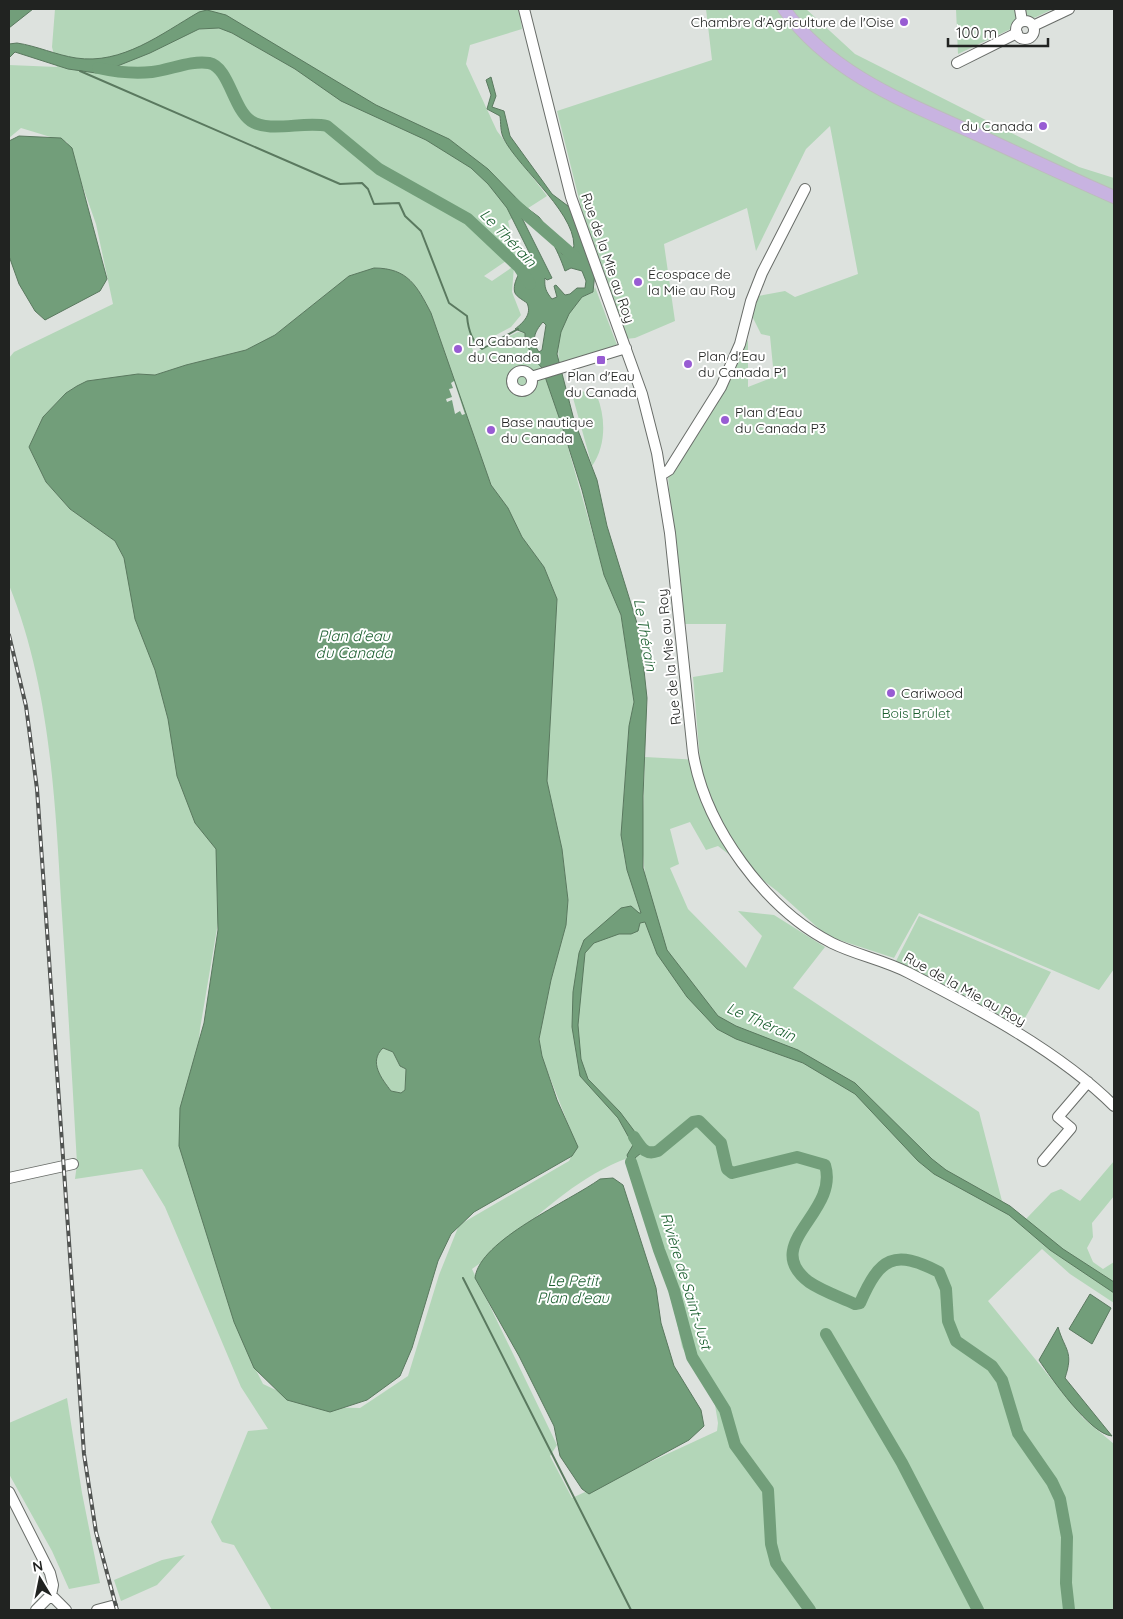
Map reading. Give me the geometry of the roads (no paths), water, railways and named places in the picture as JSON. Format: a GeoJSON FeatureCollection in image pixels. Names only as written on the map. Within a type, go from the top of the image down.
{"type":"FeatureCollection","features":[{"type":"Feature","properties":{"kind":"main road"},"geometry":{"type":"LineString","coordinates":[[784,9],[816,46],[861,80],[1114,196]]}},
{"type":"Feature","properties":{"kind":"main road"},"geometry":{"type":"LineString","coordinates":[[792,9],[825,46],[874,80],[1039,157],[1114,189]]}},
{"type":"Feature","properties":{"kind":"street","name":"Rue de la Mie au Roy"},"geometry":{"type":"LineString","coordinates":[[524,9],[569,190],[642,394],[659,462],[670,533],[694,760],[711,811],[734,852],[782,906],[819,935],[842,948],[892,965],[934,986],[1028,1041],[1088,1082],[1114,1106]]}},
{"type":"Feature","properties":{"kind":"street"},"geometry":{"type":"LineString","coordinates":[[1020,9],[1022,22]]}},
{"type":"Feature","properties":{"kind":"street"},"geometry":{"type":"LineString","coordinates":[[1033,26],[1069,9]]}},
{"type":"Feature","properties":{"kind":"street"},"geometry":{"type":"LineString","coordinates":[[1028,21],[1033,26],[1033,33],[1028,38],[1022,38],[1017,33],[1017,26],[1022,22],[1028,21]]}},
{"type":"Feature","properties":{"kind":"street"},"geometry":{"type":"LineString","coordinates":[[957,62],[1017,33]]}},
{"type":"Feature","properties":{"kind":"street"},"geometry":{"type":"LineString","coordinates":[[662,475],[669,470],[676,456],[721,387],[740,344],[751,301],[762,273],[805,189]]}},
{"type":"Feature","properties":{"kind":"street"},"geometry":{"type":"LineString","coordinates":[[536,375],[626,348]]}},
{"type":"Feature","properties":{"kind":"street"},"geometry":{"type":"LineString","coordinates":[[659,462],[676,456]]}},
{"type":"Feature","properties":{"kind":"street"},"geometry":{"type":"LineString","coordinates":[[1043,1161],[1071,1128],[1058,1117],[1088,1082]]}},
{"type":"Feature","properties":{"kind":"street"},"geometry":{"type":"LineString","coordinates":[[9,1178],[73,1164]]}},
{"type":"Feature","properties":{"kind":"street"},"geometry":{"type":"LineString","coordinates":[[9,1492],[50,1573],[53,1585],[51,1595],[36,1610]]}},
{"type":"Feature","properties":{"kind":"street"},"geometry":{"type":"LineString","coordinates":[[51,1595],[66,1610]]}},
{"type":"Feature","properties":{"kind":"street"},"geometry":{"type":"LineString","coordinates":[[97,1610],[112,1606]]}},
{"type":"Feature","properties":{"kind":"water"},"geometry":{"type":"Polygon","coordinates":[[[9,9],[33,9],[9,28],[9,9]]]}},
{"type":"Feature","properties":{"kind":"water"},"geometry":{"type":"Polygon","coordinates":[[[207,10],[226,15],[376,105],[449,139],[488,169],[523,205],[539,217],[554,236],[562,254],[573,252],[573,239],[568,224],[559,209],[522,165],[504,139],[500,116],[487,109],[491,95],[486,80],[491,77],[496,96],[492,107],[504,111],[510,136],[552,194],[572,209],[595,272],[593,292],[582,297],[569,314],[561,332],[557,354],[574,420],[597,480],[607,526],[640,633],[647,698],[643,796],[643,868],[667,950],[718,1016],[736,1026],[798,1050],[855,1083],[932,1159],[946,1170],[1010,1206],[1063,1249],[1114,1282],[1114,1293],[1050,1250],[1009,1215],[934,1174],[918,1161],[855,1094],[803,1063],[736,1039],[717,1029],[687,997],[657,954],[645,922],[640,923],[638,931],[631,934],[619,934],[594,943],[585,953],[578,1025],[581,1059],[588,1079],[620,1112],[647,1148],[635,1158],[634,1164],[638,1178],[634,1179],[627,1155],[633,1145],[618,1118],[580,1076],[572,1027],[573,992],[579,953],[584,940],[621,908],[631,906],[641,913],[627,870],[621,835],[629,726],[634,702],[621,615],[604,575],[582,490],[561,423],[542,368],[533,358],[525,340],[525,333],[515,329],[524,321],[528,314],[528,307],[527,303],[515,293],[515,284],[522,269],[532,258],[507,208],[488,184],[471,168],[426,140],[341,101],[295,69],[232,33],[219,28],[199,29],[150,53],[96,73],[68,69],[15,52],[9,58],[9,44],[17,43],[76,58],[93,59],[109,57],[156,38],[199,12],[207,10]],[[523,215],[522,218],[552,278],[547,280],[545,278],[545,281],[546,289],[552,299],[557,297],[554,286],[556,285],[565,295],[570,294],[577,288],[585,288],[586,281],[582,271],[571,268],[565,271],[559,255],[544,230],[531,218],[523,215]],[[543,322],[537,329],[534,340],[539,352],[542,350],[546,325],[543,322]]]}},
{"type":"Feature","properties":{"kind":"water"},"geometry":{"type":"Polygon","coordinates":[[[19,136],[61,138],[72,148],[107,279],[100,291],[45,320],[35,311],[19,284],[9,256],[9,141],[19,136]]]}},
{"type":"Feature","properties":{"kind":"water","name":"Plan d'eau du Canada"},"geometry":{"type":"Polygon","coordinates":[[[374,268],[386,269],[403,275],[416,287],[431,313],[491,485],[508,508],[522,537],[544,567],[557,599],[547,781],[562,849],[568,900],[566,925],[551,980],[539,1039],[542,1056],[557,1100],[578,1147],[572,1156],[474,1212],[451,1234],[438,1261],[412,1348],[400,1376],[367,1400],[330,1412],[287,1400],[254,1368],[234,1322],[179,1146],[180,1108],[204,1023],[218,930],[216,849],[195,823],[177,776],[168,719],[155,670],[135,619],[124,558],[115,541],[70,509],[46,482],[29,447],[43,417],[66,393],[77,386],[87,381],[138,374],[155,375],[246,350],[275,335],[349,276],[374,268]],[[383,1048],[379,1053],[377,1065],[381,1076],[391,1091],[401,1093],[405,1090],[406,1069],[400,1066],[393,1052],[383,1048]]]}},
{"type":"Feature","properties":{"kind":"water","name":"Le Petit Plan d'eau"},"geometry":{"type":"Polygon","coordinates":[[[613,1178],[623,1185],[656,1288],[661,1323],[674,1366],[701,1410],[704,1426],[689,1440],[589,1494],[582,1489],[560,1456],[554,1426],[519,1356],[475,1278],[480,1264],[508,1236],[600,1179],[613,1178]]]}},
{"type":"Feature","properties":{"kind":"water"},"geometry":{"type":"Polygon","coordinates":[[[1090,1294],[1111,1308],[1092,1344],[1069,1329],[1090,1294]]]}},
{"type":"Feature","properties":{"kind":"water"},"geometry":{"type":"Polygon","coordinates":[[[1058,1327],[1069,1356],[1065,1378],[1112,1436],[1103,1433],[1082,1416],[1039,1360],[1058,1327]]]}},
{"type":"Feature","properties":{"kind":"waterway","name":"Le Thérain"},"geometry":{"type":"LineString","coordinates":[[98,68],[138,73],[159,71],[202,62],[216,66],[245,115],[251,121],[277,127],[327,126],[379,169],[468,219],[519,267],[530,284]]}},
{"type":"Feature","properties":{"kind":"waterway"},"geometry":{"type":"LineString","coordinates":[[80,71],[340,184],[362,183],[368,189],[374,204],[399,203],[405,216],[421,231],[449,303],[467,316],[468,325],[476,343],[482,349],[518,329]]}},
{"type":"Feature","properties":{"kind":"waterway","name":"Le Thérain"},"geometry":{"type":"LineString","coordinates":[[513,203],[576,258]]}},
{"type":"Feature","properties":{"kind":"waterway"},"geometry":{"type":"LineString","coordinates":[[634,1137],[644,1150],[654,1152],[658,1151],[693,1122],[699,1121],[721,1143],[727,1169],[732,1173],[797,1157],[825,1165],[827,1182],[822,1198],[796,1241],[793,1254],[796,1268],[809,1282],[831,1294],[855,1304],[860,1303],[874,1276],[882,1267],[890,1262],[910,1261],[939,1272],[946,1289],[948,1321],[956,1341],[992,1366],[1002,1380],[1018,1433],[1052,1482],[1060,1499],[1067,1537],[1066,1583],[1069,1610]]}},
{"type":"Feature","properties":{"kind":"waterway","name":"Rivière de Saint-Just"},"geometry":{"type":"LineString","coordinates":[[631,1162],[674,1290],[692,1357],[725,1410],[735,1445],[768,1490],[771,1544],[776,1563],[810,1610]]}},
{"type":"Feature","properties":{"kind":"waterway"},"geometry":{"type":"LineString","coordinates":[[463,1278],[631,1610]]}},
{"type":"Feature","properties":{"kind":"waterway"},"geometry":{"type":"LineString","coordinates":[[826,1334],[902,1463],[978,1610]]}},
{"type":"Feature","properties":{"kind":"railway"},"geometry":{"type":"LineString","coordinates":[[9,635],[26,706],[37,789],[84,1454],[96,1532],[117,1610]]}},
{"type":"Feature","properties":{"kind":"place","name":"Chambre d'Agriculture de l'Oise"},"geometry":{"type":"Point","coordinates":[904,22]}},
{"type":"Feature","properties":{"kind":"place","name":"du Canada"},"geometry":{"type":"Point","coordinates":[1043,126]}},
{"type":"Feature","properties":{"kind":"place","name":"Écospace de la Mie au Roy"},"geometry":{"type":"Point","coordinates":[638,282]}},
{"type":"Feature","properties":{"kind":"place","name":"La Cabane du Canada"},"geometry":{"type":"Point","coordinates":[458,349]}},
{"type":"Feature","properties":{"kind":"place","name":"Plan d'Eau du Canada"},"geometry":{"type":"Point","coordinates":[601,360]}},
{"type":"Feature","properties":{"kind":"place","name":"Plan d'Eau du Canada P1"},"geometry":{"type":"Point","coordinates":[688,364]}},
{"type":"Feature","properties":{"kind":"place","name":"Plan d'Eau du Canada P3"},"geometry":{"type":"Point","coordinates":[725,420]}},
{"type":"Feature","properties":{"kind":"place","name":"Base nautique du Canada"},"geometry":{"type":"Point","coordinates":[491,430]}},
{"type":"Feature","properties":{"kind":"place","name":"Cariwood"},"geometry":{"type":"Point","coordinates":[891,693]}},
{"type":"Feature","properties":{"kind":"park label","name":"Bois Brûlet"},"geometry":{"type":"Point","coordinates":[916,713]}}]}
